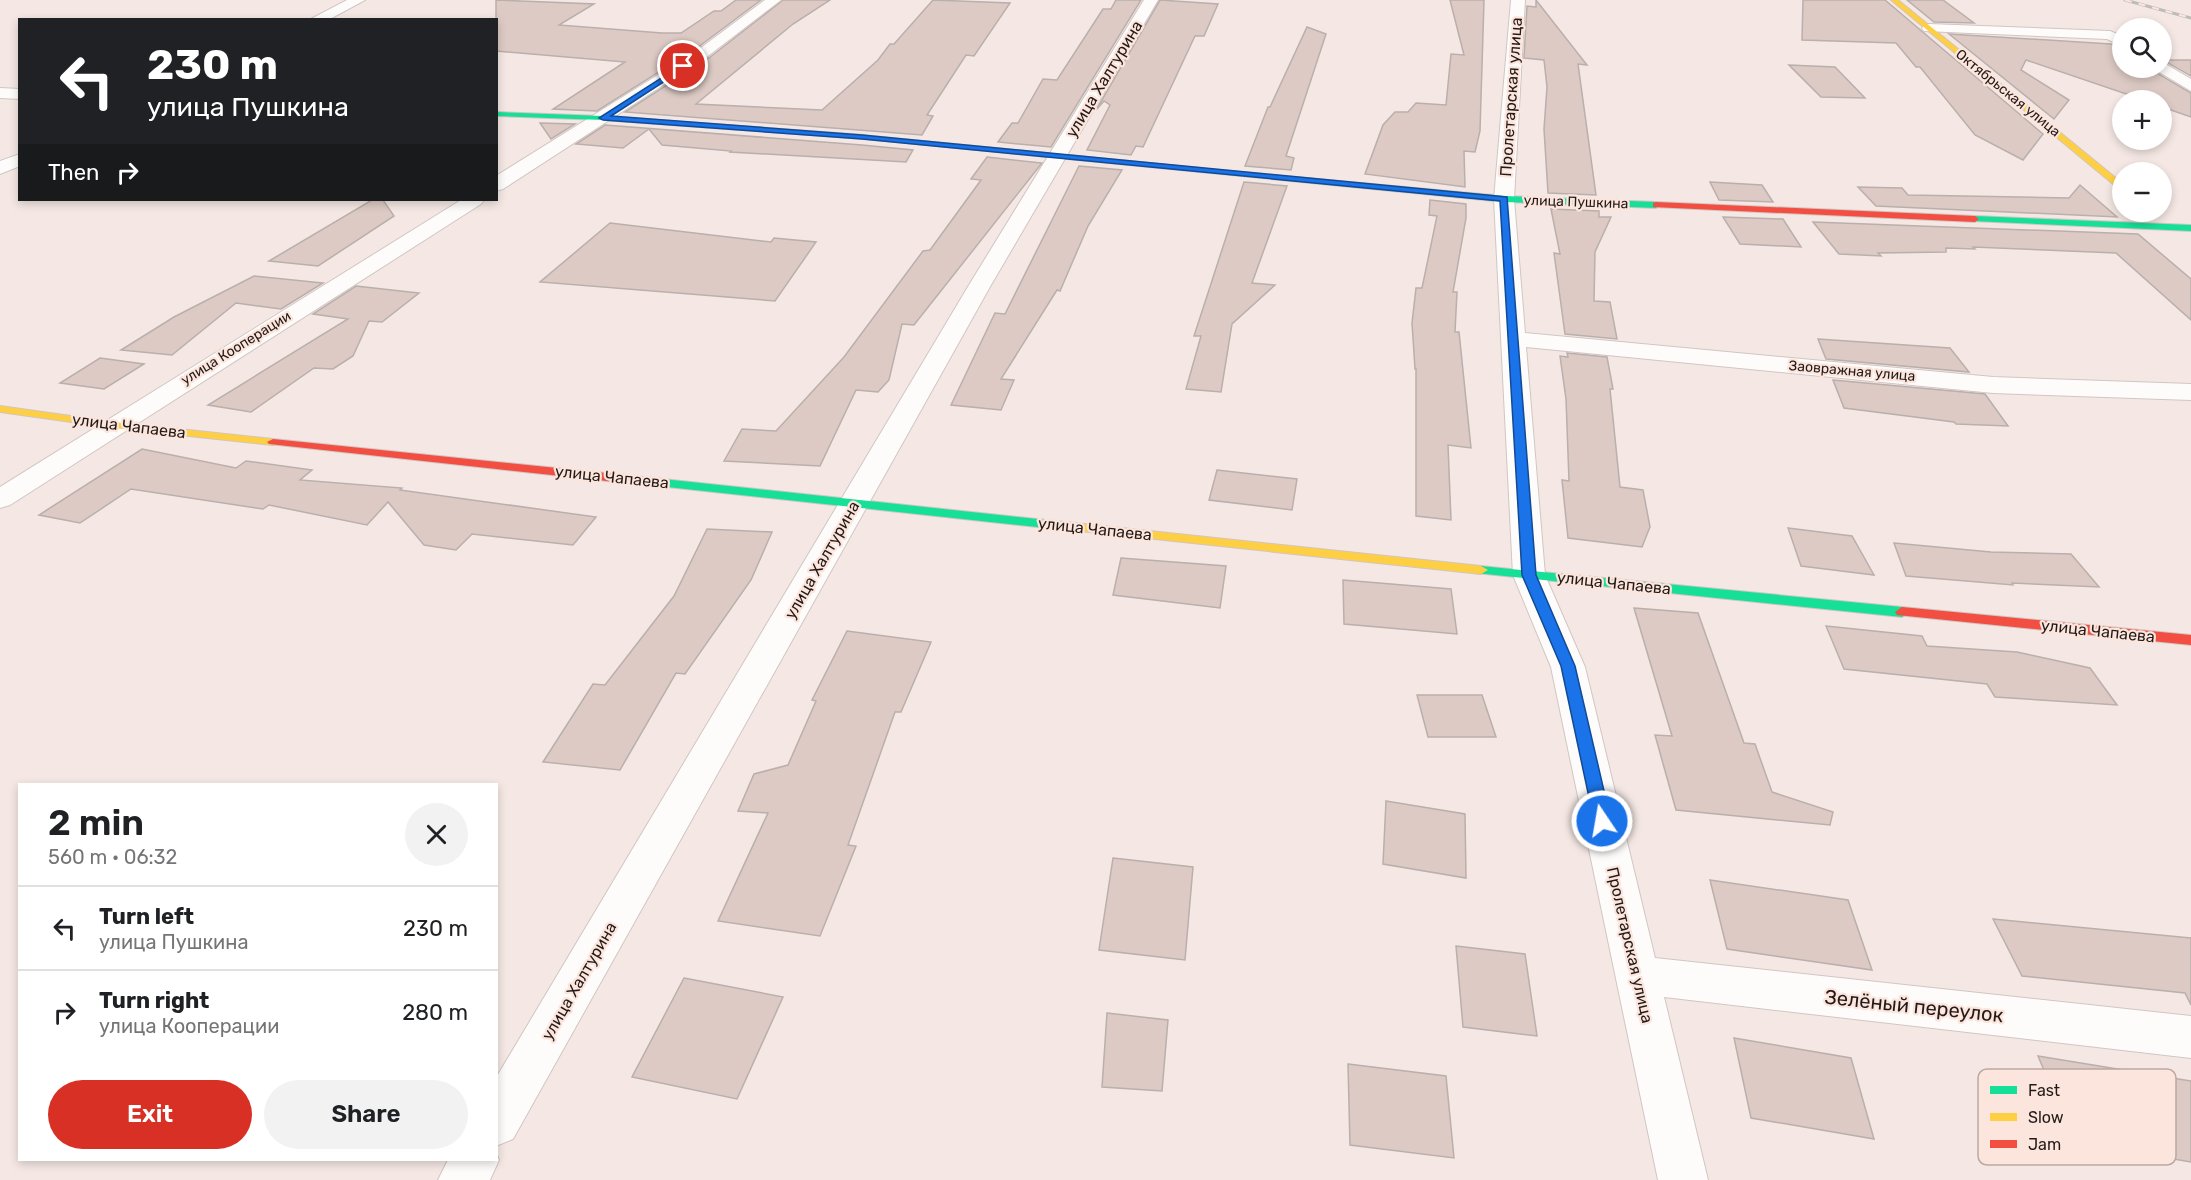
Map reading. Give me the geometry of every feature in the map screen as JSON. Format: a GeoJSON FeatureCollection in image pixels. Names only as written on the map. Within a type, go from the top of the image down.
{"type":"FeatureCollection","features":[{"type":"Feature","properties":{"kind":"street"},"geometry":{"type":"LineString","coordinates":[[320,18],[357,0]]}},
{"type":"Feature","properties":{"kind":"street"},"geometry":{"type":"LineString","coordinates":[[498,184],[703,53],[774,0]]}},
{"type":"Feature","properties":{"kind":"street","name":"улица Халтурина"},"geometry":{"type":"LineString","coordinates":[[498,1120],[980,285],[1151,0]]}},
{"type":"Feature","properties":{"kind":"street","name":"Пролетарская улица"},"geometry":{"type":"LineString","coordinates":[[1518,0],[1504,199],[1529,575],[1568,666],[1683,1180]]}},
{"type":"Feature","properties":{"kind":"street","name":"Октябрьская улица"},"geometry":{"type":"LineString","coordinates":[[1894,0],[2112,179]]}},
{"type":"Feature","properties":{"kind":"street"},"geometry":{"type":"LineString","coordinates":[[1929,28],[2112,35]]}},
{"type":"Feature","properties":{"kind":"street"},"geometry":{"type":"LineString","coordinates":[[2172,75],[2191,87]]}},
{"type":"Feature","properties":{"kind":"street"},"geometry":{"type":"LineString","coordinates":[[0,93],[18,94]]}},
{"type":"Feature","properties":{"kind":"street","name":"улица Пушкина"},"geometry":{"type":"LineString","coordinates":[[498,114],[603,118],[862,137],[1504,199],[2191,228]]}},
{"type":"Feature","properties":{"kind":"street"},"geometry":{"type":"LineString","coordinates":[[0,168],[18,160]]}},
{"type":"Feature","properties":{"kind":"street","name":"улица Кооперации"},"geometry":{"type":"LineString","coordinates":[[0,499],[472,201]]}},
{"type":"Feature","properties":{"kind":"street"},"geometry":{"type":"LineString","coordinates":[[2166,222],[2191,241]]}},
{"type":"Feature","properties":{"kind":"street","name":"Заовражная улица"},"geometry":{"type":"LineString","coordinates":[[1514,339],[1993,385],[2191,392]]}},
{"type":"Feature","properties":{"kind":"street","name":"улица Чапаева"},"geometry":{"type":"LineString","coordinates":[[0,409],[114,425],[1529,575],[2191,640]]}},
{"type":"Feature","properties":{"kind":"street","name":"Зелёный переулок"},"geometry":{"type":"LineString","coordinates":[[1637,975],[2191,1037]]}},
{"type":"Feature","properties":{"kind":"street"},"geometry":{"type":"LineString","coordinates":[[464,1180],[474,1161]]}},
{"type":"Feature","properties":{"kind":"building"},"geometry":{"type":"Polygon","coordinates":[[[496,0],[594,4],[559,25],[681,33],[714,11],[721,11],[736,0],[761,0],[697,48],[597,111],[553,109],[625,62],[498,51],[498,18],[496,18],[496,0]]]}},
{"type":"Feature","properties":{"kind":"building"},"geometry":{"type":"Polygon","coordinates":[[[783,0],[830,0],[793,24],[696,104],[822,110],[878,60],[890,44],[894,44],[933,0],[1010,3],[974,56],[966,55],[927,115],[933,116],[922,135],[625,112],[709,58],[783,0]]]}},
{"type":"Feature","properties":{"kind":"building"},"geometry":{"type":"Polygon","coordinates":[[[1116,0],[1141,0],[1051,147],[998,142],[1012,123],[1018,123],[1043,79],[1057,80],[1103,9],[1111,9],[1116,0]]]}},
{"type":"Feature","properties":{"kind":"building"},"geometry":{"type":"Polygon","coordinates":[[[1160,0],[1218,4],[1204,36],[1195,36],[1143,147],[1136,146],[1131,155],[1087,150],[1110,105],[1104,101],[1096,110],[1160,0]]]}},
{"type":"Feature","properties":{"kind":"building"},"geometry":{"type":"Polygon","coordinates":[[[1450,0],[1484,0],[1480,131],[1475,152],[1464,151],[1465,187],[1365,174],[1383,125],[1395,112],[1408,112],[1416,103],[1446,105],[1451,54],[1464,55],[1450,0]]]}},
{"type":"Feature","properties":{"kind":"building"},"geometry":{"type":"Polygon","coordinates":[[[1536,0],[1587,65],[1578,64],[1596,195],[1548,193],[1544,129],[1547,87],[1544,60],[1524,58],[1527,6],[1536,7],[1536,0]]]}},
{"type":"Feature","properties":{"kind":"building"},"geometry":{"type":"Polygon","coordinates":[[[1803,0],[1885,0],[2043,134],[2023,160],[1975,135],[1920,67],[1916,67],[1896,43],[1802,40],[1803,0]]]}},
{"type":"Feature","properties":{"kind":"building"},"geometry":{"type":"Polygon","coordinates":[[[1907,0],[1943,0],[1974,23],[1934,22],[1907,0]]]}},
{"type":"Feature","properties":{"kind":"building"},"geometry":{"type":"Polygon","coordinates":[[[1307,27],[1326,34],[1286,156],[1294,158],[1291,170],[1245,166],[1268,107],[1307,27]]]}},
{"type":"Feature","properties":{"kind":"building"},"geometry":{"type":"Polygon","coordinates":[[[1949,34],[2111,44],[2112,78],[2165,78],[2191,93],[2191,117],[2172,110],[2172,90],[2114,90],[2026,60],[2021,70],[2069,100],[2054,119],[1949,34]]]}},
{"type":"Feature","properties":{"kind":"building"},"geometry":{"type":"Polygon","coordinates":[[[2172,60],[2191,60],[2191,76],[2172,65],[2172,60]]]}},
{"type":"Feature","properties":{"kind":"building"},"geometry":{"type":"Polygon","coordinates":[[[1789,65],[1835,67],[1865,98],[1821,97],[1789,65]]]}},
{"type":"Feature","properties":{"kind":"building"},"geometry":{"type":"Polygon","coordinates":[[[540,123],[575,124],[551,139],[540,123]]]}},
{"type":"Feature","properties":{"kind":"building"},"geometry":{"type":"Polygon","coordinates":[[[605,125],[913,150],[906,162],[730,152],[662,145],[649,129],[623,148],[576,144],[605,125]]]}},
{"type":"Feature","properties":{"kind":"building"},"geometry":{"type":"Polygon","coordinates":[[[987,157],[1042,163],[914,325],[902,324],[889,380],[878,392],[856,390],[820,466],[724,461],[742,429],[776,431],[844,357],[923,251],[930,250],[981,180],[971,179],[987,157]]]}},
{"type":"Feature","properties":{"kind":"building"},"geometry":{"type":"Polygon","coordinates":[[[1079,166],[1122,170],[1088,226],[1060,291],[1057,290],[1001,379],[1014,380],[1001,410],[951,405],[995,313],[1005,314],[1079,166]]]}},
{"type":"Feature","properties":{"kind":"building"},"geometry":{"type":"Polygon","coordinates":[[[1244,182],[1287,186],[1252,283],[1275,285],[1232,324],[1221,392],[1186,389],[1201,336],[1194,336],[1244,182]]]}},
{"type":"Feature","properties":{"kind":"building"},"geometry":{"type":"Polygon","coordinates":[[[1710,182],[1762,185],[1773,202],[1719,200],[1710,182]]]}},
{"type":"Feature","properties":{"kind":"building"},"geometry":{"type":"Polygon","coordinates":[[[2080,185],[2112,213],[2112,217],[1876,206],[1858,187],[1902,188],[1908,195],[2069,198],[2080,185]]]}},
{"type":"Feature","properties":{"kind":"building"},"geometry":{"type":"Polygon","coordinates":[[[1430,200],[1466,204],[1466,218],[1453,292],[1457,292],[1455,332],[1459,332],[1471,448],[1448,445],[1451,520],[1416,516],[1416,369],[1412,323],[1416,288],[1422,288],[1437,216],[1429,215],[1430,200]]]}},
{"type":"Feature","properties":{"kind":"building"},"geometry":{"type":"Polygon","coordinates":[[[370,201],[384,201],[394,216],[318,266],[269,261],[370,201]]]}},
{"type":"Feature","properties":{"kind":"building"},"geometry":{"type":"Polygon","coordinates":[[[1551,209],[1599,211],[1599,217],[1611,217],[1595,252],[1594,301],[1610,302],[1617,339],[1565,334],[1554,253],[1560,254],[1551,209]]]}},
{"type":"Feature","properties":{"kind":"building"},"geometry":{"type":"Polygon","coordinates":[[[1723,217],[1783,219],[1801,247],[1740,244],[1723,217]]]}},
{"type":"Feature","properties":{"kind":"building"},"geometry":{"type":"Polygon","coordinates":[[[1813,222],[2138,234],[2191,279],[2191,320],[2116,253],[1973,247],[1975,249],[1946,248],[1946,252],[1878,253],[1881,256],[1839,254],[1813,222]]]}},
{"type":"Feature","properties":{"kind":"building"},"geometry":{"type":"Polygon","coordinates":[[[610,223],[771,242],[774,238],[816,242],[775,301],[540,282],[610,223]]]}},
{"type":"Feature","properties":{"kind":"building"},"geometry":{"type":"Polygon","coordinates":[[[254,276],[323,283],[281,309],[236,303],[172,355],[121,350],[174,317],[254,276]]]}},
{"type":"Feature","properties":{"kind":"building"},"geometry":{"type":"Polygon","coordinates":[[[356,286],[419,293],[382,322],[369,321],[353,356],[333,369],[314,368],[251,412],[208,405],[348,319],[313,314],[356,286]]]}},
{"type":"Feature","properties":{"kind":"building"},"geometry":{"type":"Polygon","coordinates":[[[1818,339],[1950,348],[1969,372],[1826,359],[1818,339]]]}},
{"type":"Feature","properties":{"kind":"building"},"geometry":{"type":"Polygon","coordinates":[[[1567,353],[1607,357],[1613,389],[1610,389],[1620,487],[1643,490],[1650,527],[1642,547],[1568,538],[1562,480],[1569,481],[1566,399],[1560,356],[1568,357],[1567,353]]]}},
{"type":"Feature","properties":{"kind":"building"},"geometry":{"type":"Polygon","coordinates":[[[100,358],[144,364],[104,389],[60,383],[100,358]]]}},
{"type":"Feature","properties":{"kind":"building"},"geometry":{"type":"Polygon","coordinates":[[[1833,380],[1985,394],[2008,426],[1956,424],[1844,408],[1833,380]]]}},
{"type":"Feature","properties":{"kind":"building"},"geometry":{"type":"Polygon","coordinates":[[[142,449],[236,468],[246,461],[312,470],[300,480],[402,488],[400,490],[596,517],[573,545],[472,534],[456,550],[424,545],[388,502],[367,525],[269,505],[263,509],[131,489],[80,523],[39,515],[142,449]]]}},
{"type":"Feature","properties":{"kind":"building"},"geometry":{"type":"Polygon","coordinates":[[[1217,470],[1297,479],[1292,510],[1209,500],[1217,470]]]}},
{"type":"Feature","properties":{"kind":"building"},"geometry":{"type":"Polygon","coordinates":[[[1788,528],[1852,536],[1874,575],[1801,566],[1788,528]]]}},
{"type":"Feature","properties":{"kind":"building"},"geometry":{"type":"Polygon","coordinates":[[[707,529],[772,532],[751,580],[685,674],[676,673],[620,770],[543,762],[593,684],[605,685],[674,596],[707,529]]]}},
{"type":"Feature","properties":{"kind":"building"},"geometry":{"type":"Polygon","coordinates":[[[1894,543],[1991,552],[2071,554],[2099,587],[2012,583],[2013,585],[1906,576],[1894,543]]]}},
{"type":"Feature","properties":{"kind":"building"},"geometry":{"type":"Polygon","coordinates":[[[1121,558],[1226,566],[1220,608],[1113,595],[1121,558]]]}},
{"type":"Feature","properties":{"kind":"building"},"geometry":{"type":"Polygon","coordinates":[[[1343,580],[1451,589],[1457,634],[1344,624],[1343,580]]]}},
{"type":"Feature","properties":{"kind":"building"},"geometry":{"type":"Polygon","coordinates":[[[1634,608],[1698,613],[1744,743],[1755,744],[1772,792],[1833,812],[1830,825],[1676,810],[1655,735],[1672,736],[1634,608]]]}},
{"type":"Feature","properties":{"kind":"building"},"geometry":{"type":"Polygon","coordinates":[[[1826,626],[1922,636],[1927,646],[2017,652],[2090,668],[2117,705],[1995,697],[1987,684],[1844,669],[1826,626]]]}},
{"type":"Feature","properties":{"kind":"building"},"geometry":{"type":"Polygon","coordinates":[[[847,631],[931,642],[901,712],[895,712],[848,845],[856,846],[820,936],[718,921],[768,813],[738,811],[754,774],[788,765],[816,701],[812,700],[847,631]]]}},
{"type":"Feature","properties":{"kind":"building"},"geometry":{"type":"Polygon","coordinates":[[[1417,695],[1482,695],[1496,737],[1428,737],[1417,695]]]}},
{"type":"Feature","properties":{"kind":"building"},"geometry":{"type":"Polygon","coordinates":[[[1386,801],[1465,814],[1466,878],[1383,864],[1386,801]]]}},
{"type":"Feature","properties":{"kind":"building"},"geometry":{"type":"Polygon","coordinates":[[[1113,858],[1193,867],[1185,960],[1099,950],[1113,858]]]}},
{"type":"Feature","properties":{"kind":"building"},"geometry":{"type":"Polygon","coordinates":[[[1710,880],[1848,900],[1872,970],[1727,949],[1710,880]]]}},
{"type":"Feature","properties":{"kind":"building"},"geometry":{"type":"Polygon","coordinates":[[[1993,919],[2191,938],[2191,1005],[2185,993],[2022,976],[1993,919]]]}},
{"type":"Feature","properties":{"kind":"building"},"geometry":{"type":"Polygon","coordinates":[[[1456,946],[1525,954],[1537,1036],[1463,1027],[1456,946]]]}},
{"type":"Feature","properties":{"kind":"building"},"geometry":{"type":"Polygon","coordinates":[[[684,978],[783,997],[737,1099],[632,1077],[684,978]]]}},
{"type":"Feature","properties":{"kind":"building"},"geometry":{"type":"Polygon","coordinates":[[[1107,1013],[1168,1020],[1162,1091],[1102,1087],[1107,1013]]]}},
{"type":"Feature","properties":{"kind":"building"},"geometry":{"type":"Polygon","coordinates":[[[1734,1038],[1851,1058],[1874,1139],[1751,1118],[1734,1038]]]}},
{"type":"Feature","properties":{"kind":"building"},"geometry":{"type":"Polygon","coordinates":[[[2038,1056],[2118,1069],[2043,1069],[2038,1056]]]}},
{"type":"Feature","properties":{"kind":"building"},"geometry":{"type":"Polygon","coordinates":[[[1348,1064],[1446,1076],[1454,1158],[1350,1145],[1348,1064]]]}},
{"type":"Feature","properties":{"kind":"building"},"geometry":{"type":"Polygon","coordinates":[[[2176,1079],[2191,1081],[2191,1162],[2176,1159],[2176,1079]]]}},
{"type":"Feature","properties":{"kind":"railway"},"geometry":{"type":"LineString","coordinates":[[2125,0],[2191,18]]}},
{"type":"Feature","properties":{"kind":"traffic: fast"},"geometry":{"type":"LineString","coordinates":[[498,114],[603,118],[865,137]]}},
{"type":"Feature","properties":{"kind":"traffic: fast"},"geometry":{"type":"LineString","coordinates":[[1200,170],[1504,199],[1656,205]]}},
{"type":"Feature","properties":{"kind":"traffic: fast"},"geometry":{"type":"LineString","coordinates":[[1975,219],[2191,228]]}},
{"type":"Feature","properties":{"kind":"traffic: fast"},"geometry":{"type":"LineString","coordinates":[[616,478],[1065,526]]}},
{"type":"Feature","properties":{"kind":"traffic: fast"},"geometry":{"type":"LineString","coordinates":[[1481,570],[1902,612]]}},
{"type":"Feature","properties":{"kind":"traffic: slow"},"geometry":{"type":"LineString","coordinates":[[1894,0],[2112,179]]}},
{"type":"Feature","properties":{"kind":"traffic: slow"},"geometry":{"type":"LineString","coordinates":[[0,409],[114,425],[273,442]]}},
{"type":"Feature","properties":{"kind":"traffic: slow"},"geometry":{"type":"LineString","coordinates":[[1065,526],[1481,570]]}},
{"type":"Feature","properties":{"kind":"traffic: jam"},"geometry":{"type":"LineString","coordinates":[[865,137],[1200,170]]}},
{"type":"Feature","properties":{"kind":"traffic: jam"},"geometry":{"type":"LineString","coordinates":[[1656,205],[1975,219]]}},
{"type":"Feature","properties":{"kind":"traffic: jam"},"geometry":{"type":"LineString","coordinates":[[273,442],[616,478]]}},
{"type":"Feature","properties":{"kind":"traffic: jam"},"geometry":{"type":"LineString","coordinates":[[1902,612],[2191,640]]}},
{"type":"Feature","properties":{"kind":"route"},"geometry":{"type":"LineString","coordinates":[[683,66],[603,118],[862,137],[1504,199],[1529,575],[1568,666],[1602,821]]}}]}
